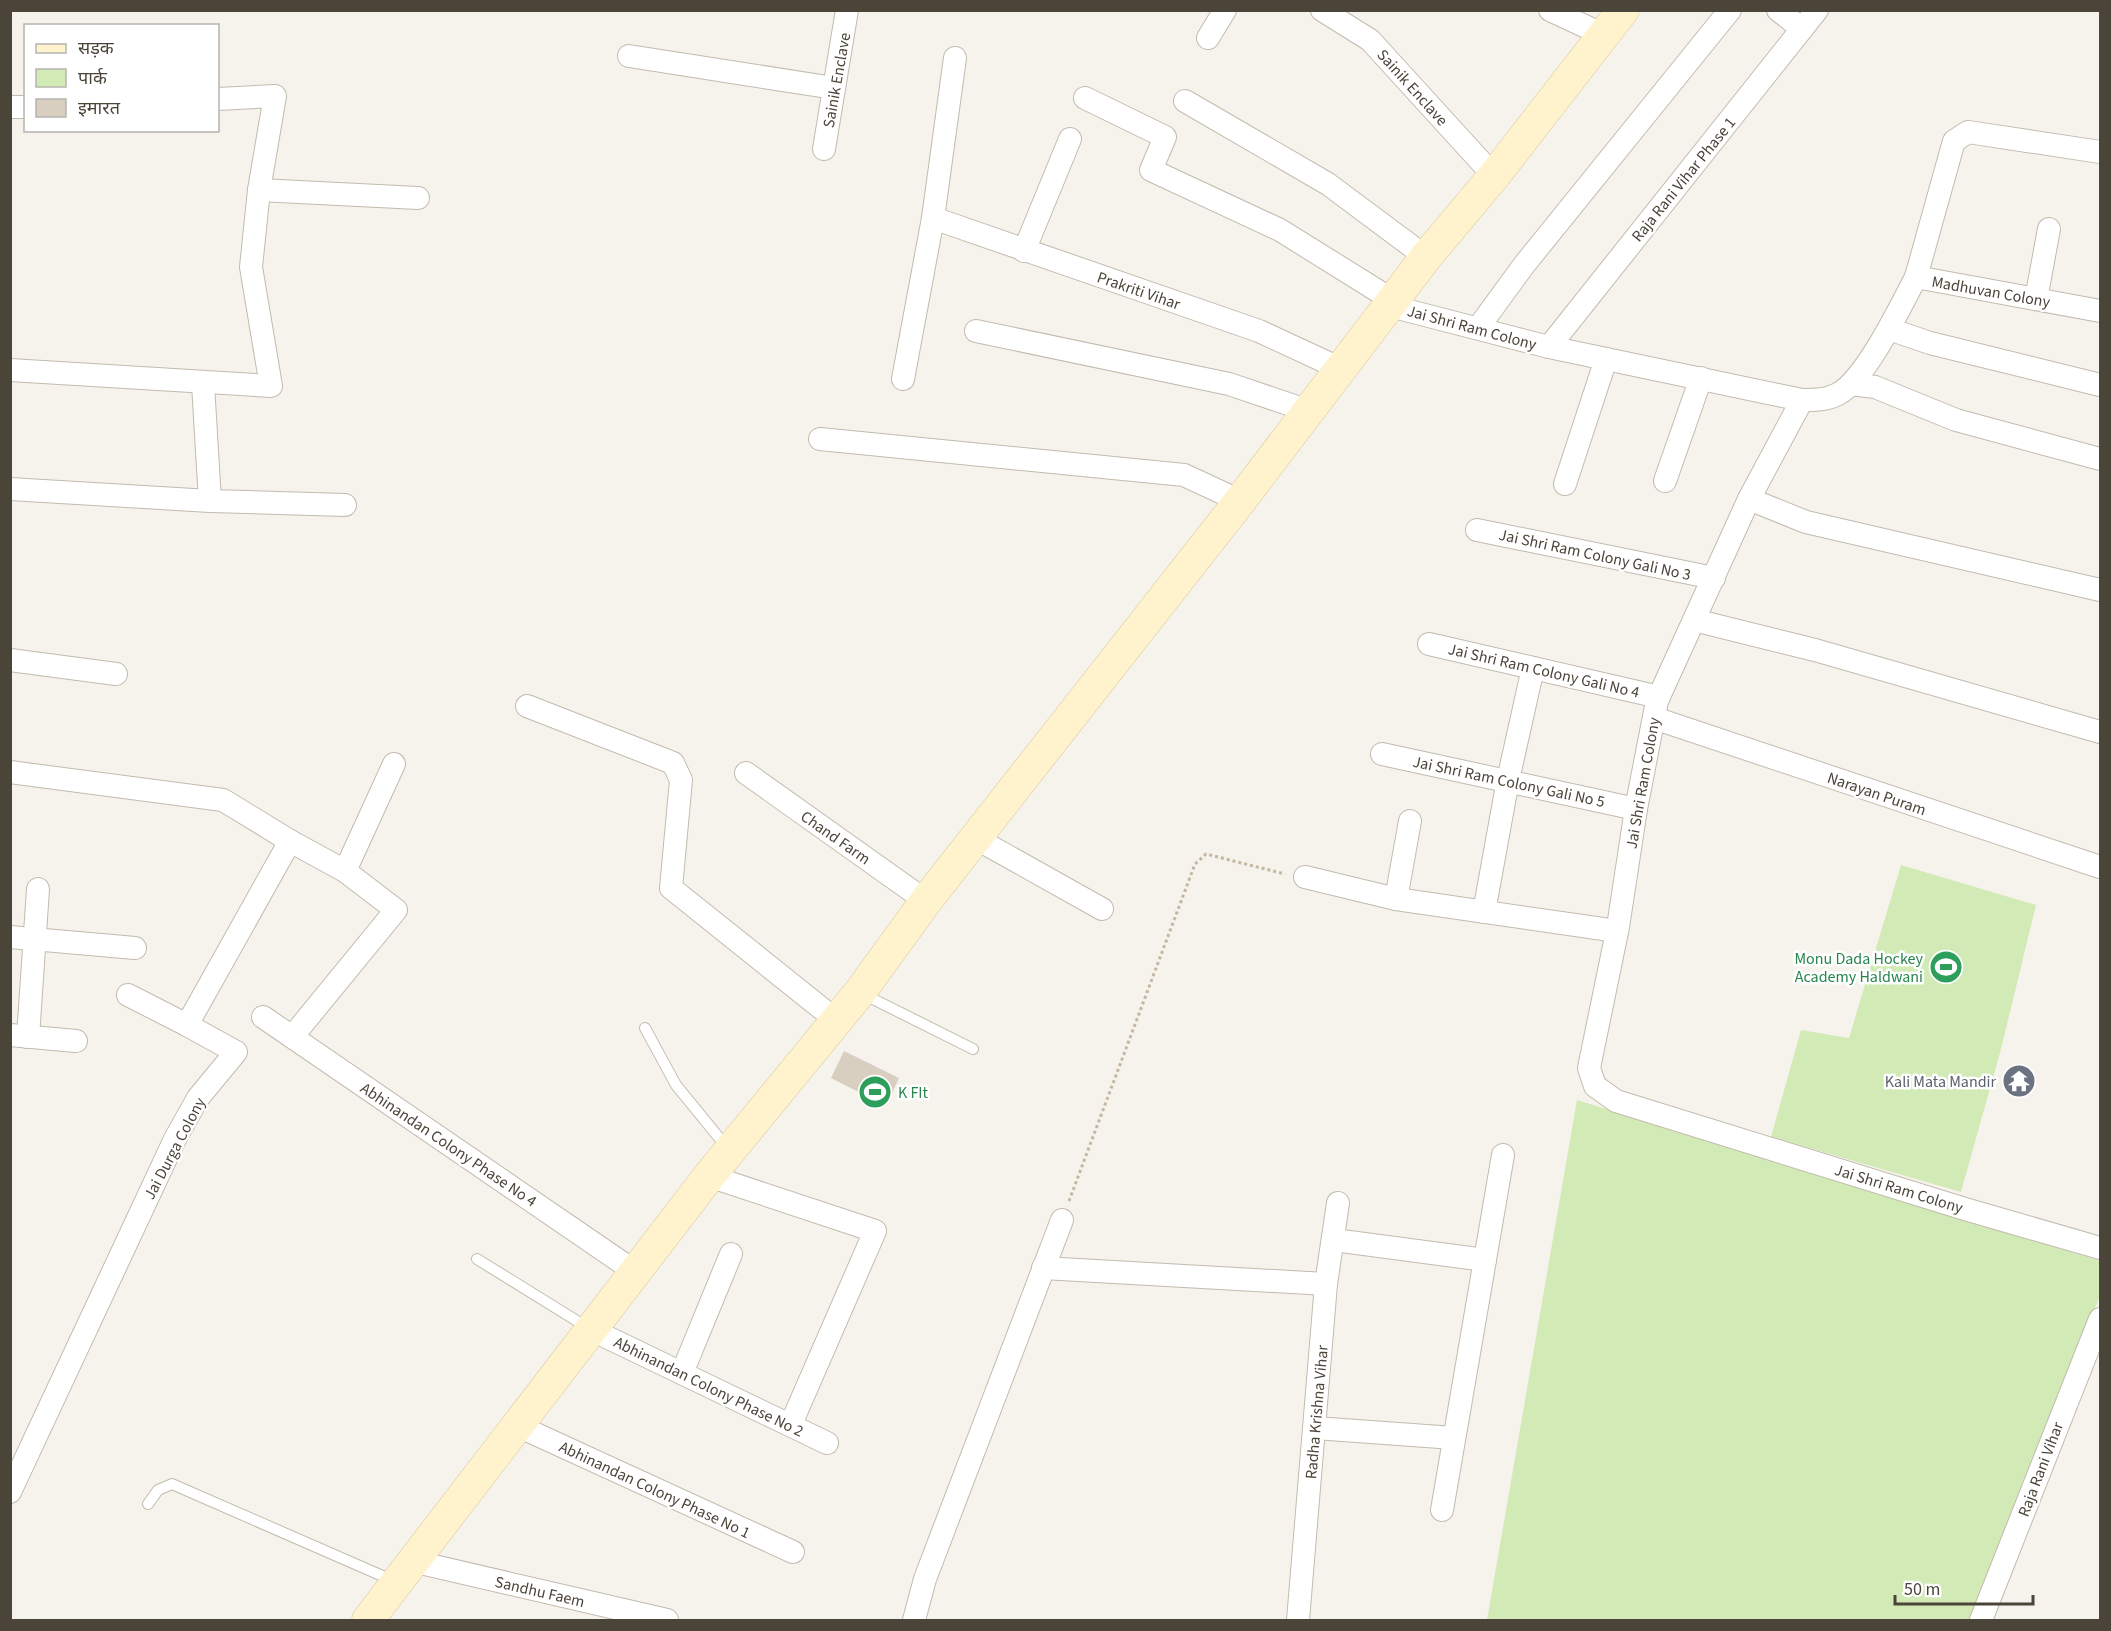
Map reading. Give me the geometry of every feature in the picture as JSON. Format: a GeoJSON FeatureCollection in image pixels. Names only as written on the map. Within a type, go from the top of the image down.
{"type":"FeatureCollection","features":[{"type":"Feature","properties":{"kind":"street","name":"Sainik Enclave"},"geometry":{"type":"LineString","coordinates":[[824,149],[848,10]]}},
{"type":"Feature","properties":{"kind":"street"},"geometry":{"type":"LineString","coordinates":[[1208,38],[1225,10]]}},
{"type":"Feature","properties":{"kind":"street","name":"Sainik Enclave"},"geometry":{"type":"LineString","coordinates":[[1322,10],[1370,40],[1494,176]]}},
{"type":"Feature","properties":{"kind":"street"},"geometry":{"type":"LineString","coordinates":[[1550,10],[1604,35]]}},
{"type":"Feature","properties":{"kind":"street"},"geometry":{"type":"LineString","coordinates":[[368,1620],[634,1271],[729,1150],[860,992],[926,901],[977,839],[1240,501],[1426,256],[1494,176],[1623,10]]}},
{"type":"Feature","properties":{"kind":"street"},"geometry":{"type":"LineString","coordinates":[[1478,328],[1524,265],[1730,10]]}},
{"type":"Feature","properties":{"kind":"street"},"geometry":{"type":"LineString","coordinates":[[1778,10],[1802,30]]}},
{"type":"Feature","properties":{"kind":"street","name":"Raja Rani Vihar Phase 1"},"geometry":{"type":"LineString","coordinates":[[1549,347],[1816,10]]}},
{"type":"Feature","properties":{"kind":"street"},"geometry":{"type":"LineString","coordinates":[[629,56],[834,88]]}},
{"type":"Feature","properties":{"kind":"street"},"geometry":{"type":"LineString","coordinates":[[903,380],[933,218],[956,58]]}},
{"type":"Feature","properties":{"kind":"street"},"geometry":{"type":"LineString","coordinates":[[10,370],[203,384],[271,386],[251,267],[259,190],[275,96],[219,99]]}},
{"type":"Feature","properties":{"kind":"street","name":"Jai Shri Ram Colony"},"geometry":{"type":"LineString","coordinates":[[1085,98],[1165,137],[1151,170],[1281,230],[1392,303],[1549,347],[1802,400],[1749,499],[1657,707],[1636,809],[1617,931],[1589,1068],[1595,1086],[1616,1101],[1965,1209],[2100,1248]]}},
{"type":"Feature","properties":{"kind":"street"},"geometry":{"type":"LineString","coordinates":[[1185,102],[1328,184],[1426,256]]}},
{"type":"Feature","properties":{"kind":"street"},"geometry":{"type":"LineString","coordinates":[[1916,278],[1954,141],[1968,132],[2100,152]]}},
{"type":"Feature","properties":{"kind":"street"},"geometry":{"type":"LineString","coordinates":[[1024,251],[1070,139]]}},
{"type":"Feature","properties":{"kind":"street"},"geometry":{"type":"LineString","coordinates":[[259,190],[418,198]]}},
{"type":"Feature","properties":{"kind":"street","name":"Prakriti Vihar"},"geometry":{"type":"LineString","coordinates":[[933,218],[1259,331],[1341,369]]}},
{"type":"Feature","properties":{"kind":"street"},"geometry":{"type":"LineString","coordinates":[[2036,298],[2049,229]]}},
{"type":"Feature","properties":{"kind":"street","name":"Madhuvan Colony"},"geometry":{"type":"LineString","coordinates":[[1802,400],[1827,399],[1851,384],[1888,328],[1916,278],[2100,311]]}},
{"type":"Feature","properties":{"kind":"street"},"geometry":{"type":"LineString","coordinates":[[1888,328],[1940,346],[2100,385]]}},
{"type":"Feature","properties":{"kind":"street"},"geometry":{"type":"LineString","coordinates":[[976,331],[1229,384],[1309,411]]}},
{"type":"Feature","properties":{"kind":"street"},"geometry":{"type":"LineString","coordinates":[[1565,484],[1606,359]]}},
{"type":"Feature","properties":{"kind":"street"},"geometry":{"type":"LineString","coordinates":[[1665,481],[1701,378]]}},
{"type":"Feature","properties":{"kind":"street"},"geometry":{"type":"LineString","coordinates":[[203,384],[210,501]]}},
{"type":"Feature","properties":{"kind":"street"},"geometry":{"type":"LineString","coordinates":[[1851,384],[1875,387],[1956,420],[2100,459]]}},
{"type":"Feature","properties":{"kind":"street"},"geometry":{"type":"LineString","coordinates":[[820,439],[1184,475],[1240,501]]}},
{"type":"Feature","properties":{"kind":"street"},"geometry":{"type":"LineString","coordinates":[[10,489],[210,501],[345,505]]}},
{"type":"Feature","properties":{"kind":"street"},"geometry":{"type":"LineString","coordinates":[[1749,499],[1806,522],[2100,590]]}},
{"type":"Feature","properties":{"kind":"street","name":"Jai Shri Ram Colony Gali No 3"},"geometry":{"type":"LineString","coordinates":[[1477,530],[1714,578]]}},
{"type":"Feature","properties":{"kind":"street"},"geometry":{"type":"LineString","coordinates":[[1694,620],[1815,650],[2100,732]]}},
{"type":"Feature","properties":{"kind":"street","name":"Jai Shri Ram Colony Gali No 4"},"geometry":{"type":"LineString","coordinates":[[1429,644],[1533,668],[1657,707]]}},
{"type":"Feature","properties":{"kind":"street"},"geometry":{"type":"LineString","coordinates":[[10,660],[116,674]]}},
{"type":"Feature","properties":{"kind":"street"},"geometry":{"type":"LineString","coordinates":[[1484,912],[1508,780],[1533,668]]}},
{"type":"Feature","properties":{"kind":"street"},"geometry":{"type":"LineString","coordinates":[[527,706],[673,763],[681,780],[671,888],[836,1020]]}},
{"type":"Feature","properties":{"kind":"street","name":"Narayan Puram"},"geometry":{"type":"LineString","coordinates":[[1657,707],[2100,867]]}},
{"type":"Feature","properties":{"kind":"street","name":"Jai Shri Ram Colony Gali No 5"},"geometry":{"type":"LineString","coordinates":[[1382,754],[1636,809]]}},
{"type":"Feature","properties":{"kind":"street"},"geometry":{"type":"LineString","coordinates":[[345,871],[394,764]]}},
{"type":"Feature","properties":{"kind":"street"},"geometry":{"type":"LineString","coordinates":[[10,772],[224,800],[290,841],[345,871],[396,910],[292,1037]]}},
{"type":"Feature","properties":{"kind":"street","name":"Chand Farm"},"geometry":{"type":"LineString","coordinates":[[746,773],[926,901]]}},
{"type":"Feature","properties":{"kind":"street"},"geometry":{"type":"LineString","coordinates":[[1396,899],[1410,822]]}},
{"type":"Feature","properties":{"kind":"street"},"geometry":{"type":"LineString","coordinates":[[977,839],[1102,909]]}},
{"type":"Feature","properties":{"kind":"street"},"geometry":{"type":"LineString","coordinates":[[128,995],[187,1025],[290,841]]}},
{"type":"Feature","properties":{"kind":"street"},"geometry":{"type":"LineString","coordinates":[[1298,877],[1396,899],[1617,931]]}},
{"type":"Feature","properties":{"kind":"street"},"geometry":{"type":"LineString","coordinates":[[38,889],[34,939],[19,1036],[76,1041]]}},
{"type":"Feature","properties":{"kind":"street"},"geometry":{"type":"LineString","coordinates":[[10,937],[135,948]]}},
{"type":"Feature","properties":{"kind":"street","name":"Abhinandan Colony Phase No 4"},"geometry":{"type":"LineString","coordinates":[[263,1017],[634,1271]]}},
{"type":"Feature","properties":{"kind":"street","name":"Jai Durga Colony"},"geometry":{"type":"LineString","coordinates":[[10,1492],[175,1139],[198,1098],[236,1053],[187,1025]]}},
{"type":"Feature","properties":{"kind":"street"},"geometry":{"type":"LineString","coordinates":[[1442,1510],[1503,1155]]}},
{"type":"Feature","properties":{"kind":"street"},"geometry":{"type":"LineString","coordinates":[[709,1176],[875,1231],[791,1424]]}},
{"type":"Feature","properties":{"kind":"street","name":"Radha Krishna Vihar"},"geometry":{"type":"LineString","coordinates":[[1298,1620],[1326,1284],[1338,1203]]}},
{"type":"Feature","properties":{"kind":"street"},"geometry":{"type":"LineString","coordinates":[[914,1620],[925,1579],[1062,1220]]}},
{"type":"Feature","properties":{"kind":"street"},"geometry":{"type":"LineString","coordinates":[[1334,1240],[1485,1260]]}},
{"type":"Feature","properties":{"kind":"street"},"geometry":{"type":"LineString","coordinates":[[682,1373],[731,1254]]}},
{"type":"Feature","properties":{"kind":"street"},"geometry":{"type":"LineString","coordinates":[[1043,1268],[1326,1284]]}},
{"type":"Feature","properties":{"kind":"street","name":"Raja Rani Vihar"},"geometry":{"type":"LineString","coordinates":[[1981,1620],[2100,1319]]}},
{"type":"Feature","properties":{"kind":"street","name":"Abhinandan Colony Phase No 2"},"geometry":{"type":"LineString","coordinates":[[590,1329],[827,1443]]}},
{"type":"Feature","properties":{"kind":"street","name":"Abhinandan Colony Phase No 1"},"geometry":{"type":"LineString","coordinates":[[516,1425],[793,1552]]}},
{"type":"Feature","properties":{"kind":"street"},"geometry":{"type":"LineString","coordinates":[[1315,1428],[1454,1438]]}},
{"type":"Feature","properties":{"kind":"street","name":"Sandhu Faem"},"geometry":{"type":"LineString","coordinates":[[405,1571],[667,1620]]}},
{"type":"Feature","properties":{"kind":"lane"},"geometry":{"type":"LineString","coordinates":[[860,992],[973,1049]]}},
{"type":"Feature","properties":{"kind":"lane"},"geometry":{"type":"LineString","coordinates":[[645,1028],[676,1084],[729,1150]]}},
{"type":"Feature","properties":{"kind":"lane"},"geometry":{"type":"LineString","coordinates":[[477,1258],[590,1329]]}},
{"type":"Feature","properties":{"kind":"lane"},"geometry":{"type":"LineString","coordinates":[[148,1504],[158,1490],[172,1484],[405,1571]]}},
{"type":"Feature","properties":{"kind":"path"},"geometry":{"type":"LineString","coordinates":[[1062,1220],[1195,864],[1206,854],[1298,877]]}},
{"type":"Feature","properties":{"kind":"green space","name":"Monu Dada Hockey Academy Haldwani"},"geometry":{"type":"Polygon","coordinates":[[[1901,865],[2036,905],[2001,1049],[1961,1192],[1771,1137],[1801,1030],[1849,1038],[1901,865]]]}},
{"type":"Feature","properties":{"kind":"green space"},"geometry":{"type":"Polygon","coordinates":[[[1577,1100],[2100,1261],[2100,1296],[1971,1620],[1487,1620],[1577,1100]]]}},
{"type":"Feature","properties":{"kind":"building","name":"K FIt"},"geometry":{"type":"Polygon","coordinates":[[[844,1051],[899,1078],[886,1106],[831,1078],[844,1051]]]}},
{"type":"Feature","properties":{"kind":"place","name":"Monu Dada Hockey Academy Haldwani"},"geometry":{"type":"Point","coordinates":[1946,967]}},
{"type":"Feature","properties":{"kind":"place","name":"Kali Mata Mandir"},"geometry":{"type":"Point","coordinates":[2019,1081]}},
{"type":"Feature","properties":{"kind":"place","name":"K FIt"},"geometry":{"type":"Point","coordinates":[875,1092]}}]}
